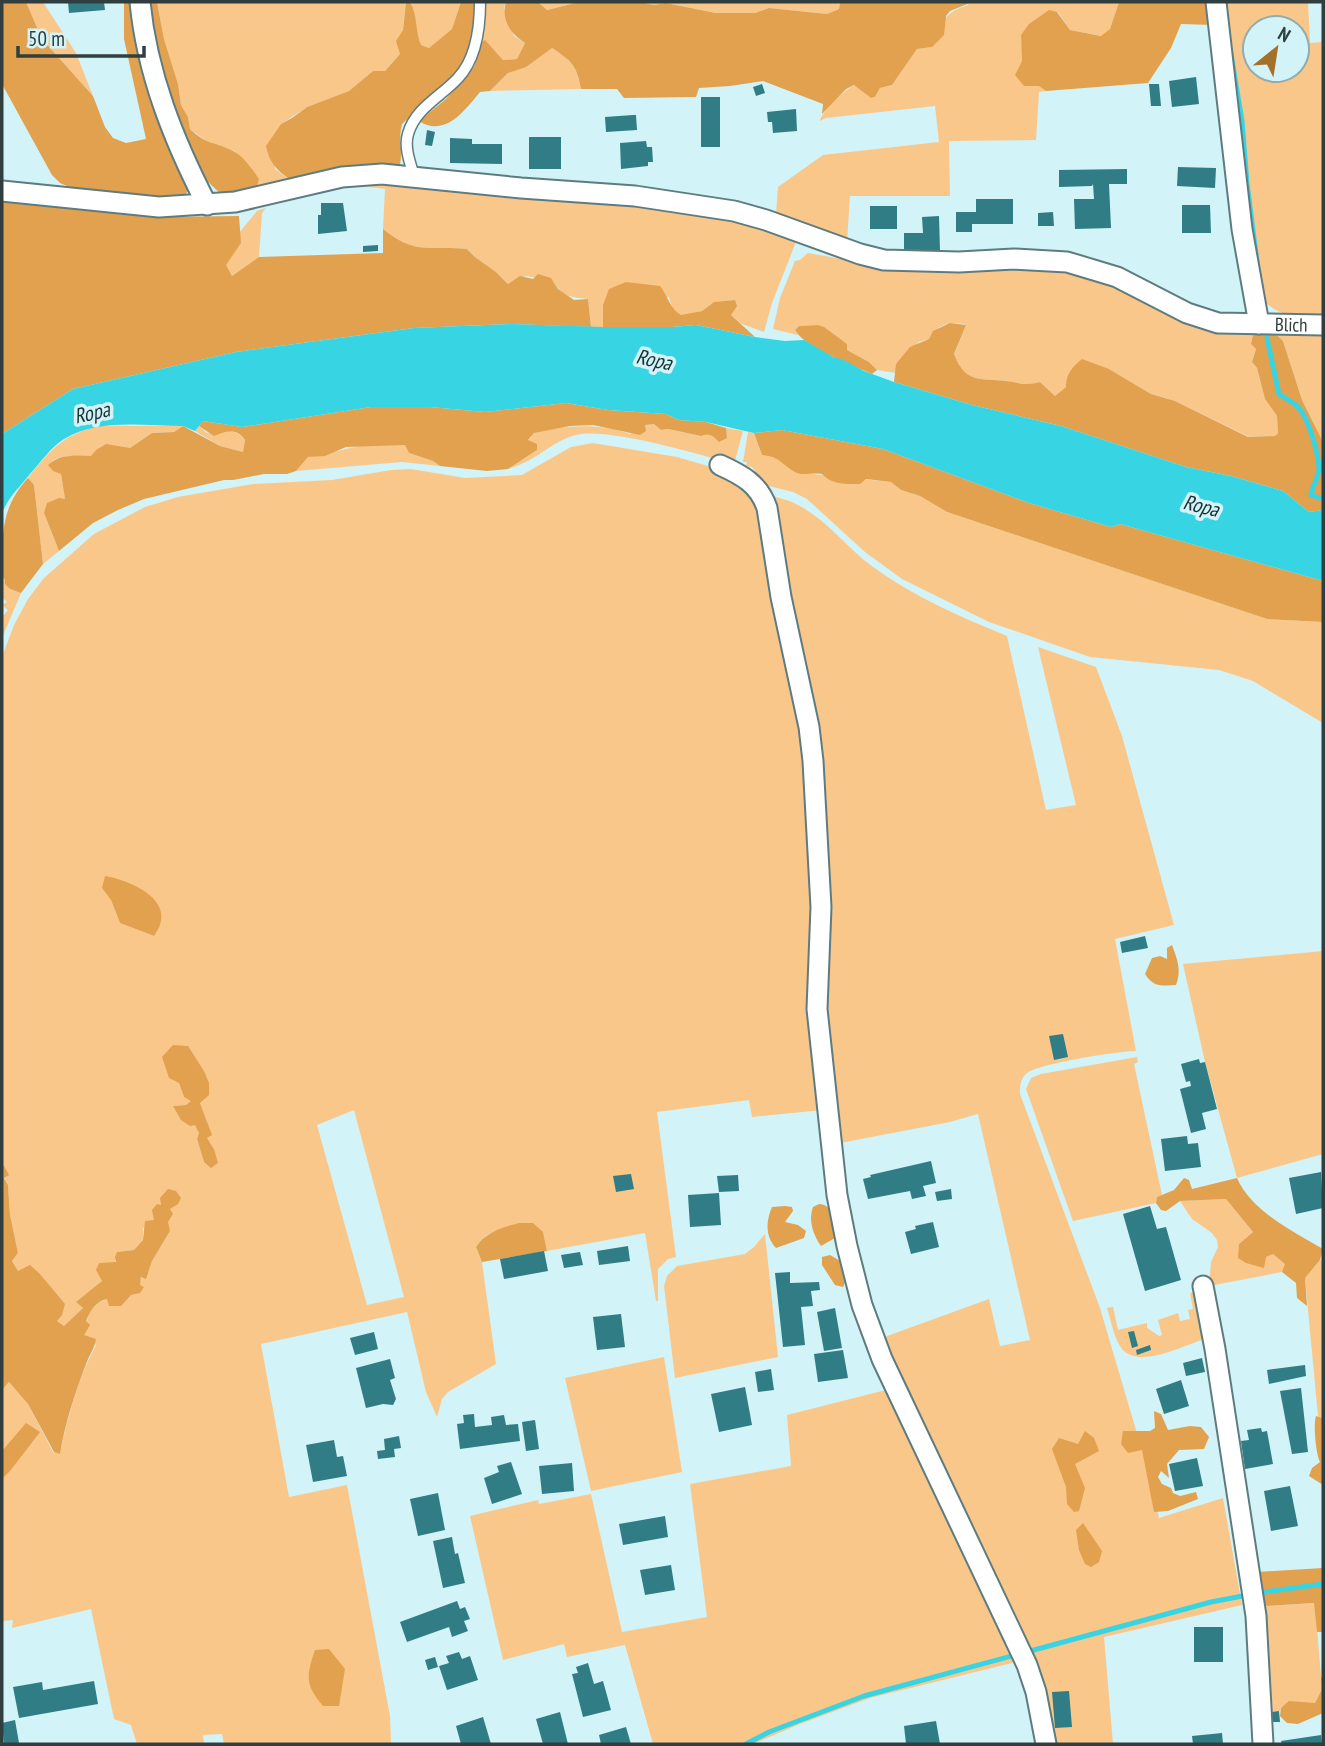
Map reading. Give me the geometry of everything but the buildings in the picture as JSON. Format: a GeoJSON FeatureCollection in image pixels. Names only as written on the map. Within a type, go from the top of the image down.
{"type":"FeatureCollection","features":[{"type":"Feature","properties":{"kind":"street"},"geometry":{"type":"LineString","coordinates":[[140,2],[142,25],[153,71],[171,131],[207,205]]}},
{"type":"Feature","properties":{"kind":"street"},"geometry":{"type":"LineString","coordinates":[[1216,2],[1242,229],[1259,324]]}},
{"type":"Feature","properties":{"kind":"street","name":"Blich"},"geometry":{"type":"LineString","coordinates":[[2,191],[159,207],[207,205],[265,197],[352,176],[382,174],[635,196],[696,204],[766,220],[884,260],[959,262],[1014,259],[1067,262],[1117,277],[1192,315],[1218,323],[1323,325]]}},
{"type":"Feature","properties":{"kind":"street"},"geometry":{"type":"LineString","coordinates":[[720,465],[739,473],[755,486],[762,494],[767,508],[781,597],[809,727],[817,797],[820,868],[818,1018],[837,1195],[862,1305],[882,1359],[1017,1641],[1036,1692],[1046,1744]]}},
{"type":"Feature","properties":{"kind":"street"},"geometry":{"type":"LineString","coordinates":[[1203,1286],[1256,1616],[1263,1744]]}},
{"type":"Feature","properties":{"kind":"lane"},"geometry":{"type":"LineString","coordinates":[[414,176],[407,142],[408,133],[418,115],[458,78],[468,64],[476,40],[480,2]]}},
{"type":"Feature","properties":{"kind":"shaded area"},"geometry":{"type":"Polygon","coordinates":[[[2,2],[26,2],[42,39],[93,96],[105,127],[113,138],[126,143],[146,139],[124,39],[124,2],[135,2],[190,183],[184,196],[171,200],[74,189],[60,183],[52,175],[2,84],[2,2]]]}},
{"type":"Feature","properties":{"kind":"shaded area"},"geometry":{"type":"Polygon","coordinates":[[[26,2],[43,2],[76,53],[93,96],[42,39],[26,2]]]}},
{"type":"Feature","properties":{"kind":"shaded area"},"geometry":{"type":"Polygon","coordinates":[[[145,2],[157,2],[181,105],[188,117],[190,129],[205,140],[235,152],[243,159],[259,179],[256,190],[225,196],[208,181],[193,160],[170,108],[145,2]]]}},
{"type":"Feature","properties":{"kind":"shaded area"},"geometry":{"type":"Polygon","coordinates":[[[157,2],[406,2],[400,54],[385,71],[373,71],[349,91],[307,107],[281,124],[274,136],[275,169],[289,179],[256,190],[251,168],[234,151],[210,144],[190,129],[188,117],[181,105],[157,2]]]}},
{"type":"Feature","properties":{"kind":"shaded area"},"geometry":{"type":"Polygon","coordinates":[[[406,2],[410,2],[413,7],[421,45],[429,48],[452,29],[461,2],[477,2],[474,35],[459,70],[402,124],[400,165],[395,168],[342,168],[289,179],[274,165],[266,146],[281,124],[307,107],[349,91],[373,71],[385,71],[400,54],[396,41],[403,30],[406,2]]]}},
{"type":"Feature","properties":{"kind":"shaded area"},"geometry":{"type":"Polygon","coordinates":[[[410,2],[461,2],[452,29],[429,48],[421,45],[410,2]]]}},
{"type":"Feature","properties":{"kind":"shaded area"},"geometry":{"type":"Polygon","coordinates":[[[486,2],[506,2],[504,8],[514,36],[525,43],[517,59],[503,60],[485,41],[482,42],[486,2]]]}},
{"type":"Feature","properties":{"kind":"shaded area"},"geometry":{"type":"Polygon","coordinates":[[[506,2],[538,2],[547,10],[575,3],[639,2],[654,5],[666,3],[716,13],[755,13],[769,8],[827,14],[839,9],[840,2],[970,3],[950,11],[946,16],[944,35],[932,47],[917,49],[892,85],[880,88],[875,97],[871,98],[854,85],[846,89],[822,114],[823,104],[763,81],[699,88],[696,97],[624,98],[617,89],[581,89],[578,75],[572,65],[552,48],[526,67],[508,73],[490,91],[480,92],[454,120],[437,126],[419,121],[446,99],[474,67],[485,40],[503,60],[517,59],[525,43],[508,25],[505,15],[506,2]]]}},
{"type":"Feature","properties":{"kind":"shaded area"},"geometry":{"type":"Polygon","coordinates":[[[538,2],[639,2],[575,3],[547,10],[538,2]]]}},
{"type":"Feature","properties":{"kind":"shaded area"},"geometry":{"type":"Polygon","coordinates":[[[639,2],[840,2],[839,9],[827,14],[769,8],[755,13],[716,13],[667,3],[654,5],[639,2]]]}},
{"type":"Feature","properties":{"kind":"shaded area"},"geometry":{"type":"Polygon","coordinates":[[[969,2],[1119,2],[1110,29],[1102,36],[1070,30],[1058,12],[1021,35],[1026,66],[1046,91],[1039,92],[1036,140],[949,141],[950,196],[850,196],[847,242],[776,215],[778,187],[823,155],[939,142],[935,106],[826,118],[820,121],[834,101],[855,85],[871,98],[875,97],[880,88],[892,85],[917,49],[931,47],[948,16],[969,2]]]}},
{"type":"Feature","properties":{"kind":"shaded area"},"geometry":{"type":"Polygon","coordinates":[[[1119,2],[1210,2],[1214,25],[1181,24],[1171,48],[1148,83],[1046,91],[1039,86],[1024,86],[1015,75],[1022,61],[1021,35],[1029,24],[1049,10],[1057,12],[1070,30],[1101,36],[1110,29],[1119,2]]]}},
{"type":"Feature","properties":{"kind":"shaded area"},"geometry":{"type":"Polygon","coordinates":[[[1225,2],[1308,2],[1309,14],[1241,14],[1241,84],[1311,84],[1311,43],[1323,42],[1323,318],[1277,311],[1264,301],[1250,222],[1241,135],[1243,124],[1237,105],[1225,2]]]}},
{"type":"Feature","properties":{"kind":"shaded area"},"geometry":{"type":"Polygon","coordinates":[[[552,48],[572,65],[578,75],[581,89],[490,91],[508,73],[526,66],[552,48]]]}},
{"type":"Feature","properties":{"kind":"shaded area"},"geometry":{"type":"Polygon","coordinates":[[[387,183],[620,201],[746,222],[794,238],[796,242],[772,303],[764,332],[742,324],[731,315],[735,300],[714,302],[702,311],[681,316],[673,310],[669,297],[603,305],[603,327],[591,327],[588,299],[565,294],[553,281],[526,276],[508,284],[467,249],[415,246],[383,229],[385,189],[356,185],[387,183]]]}},
{"type":"Feature","properties":{"kind":"shaded area"},"geometry":{"type":"Polygon","coordinates":[[[2,202],[48,204],[150,217],[239,216],[241,243],[226,265],[232,276],[259,257],[383,253],[383,229],[415,246],[467,249],[508,284],[520,276],[533,279],[538,274],[551,278],[558,289],[574,300],[588,299],[591,327],[512,324],[414,328],[236,352],[73,389],[2,434],[2,202]]]}},
{"type":"Feature","properties":{"kind":"shaded area"},"geometry":{"type":"Polygon","coordinates":[[[266,208],[262,213],[259,257],[232,276],[225,265],[241,243],[239,233],[257,211],[266,208]]]}},
{"type":"Feature","properties":{"kind":"shaded area"},"geometry":{"type":"Polygon","coordinates":[[[808,253],[909,271],[1061,270],[1091,276],[1212,331],[1253,335],[1251,344],[1256,349],[1252,362],[1257,368],[1265,399],[1277,416],[1278,433],[1275,436],[1249,437],[1175,401],[1151,394],[1109,369],[1066,387],[1055,396],[1040,382],[1023,384],[975,378],[963,371],[954,355],[966,325],[955,323],[945,325],[936,330],[929,339],[919,342],[896,364],[897,373],[877,370],[869,362],[847,350],[847,344],[818,325],[799,326],[795,330],[798,335],[773,329],[780,298],[795,261],[808,253]]]}},
{"type":"Feature","properties":{"kind":"shaded area"},"geometry":{"type":"Polygon","coordinates":[[[626,282],[660,286],[681,315],[702,311],[714,302],[735,300],[737,306],[731,315],[755,337],[696,325],[603,327],[603,305],[609,289],[626,282]]]}},
{"type":"Feature","properties":{"kind":"shaded area"},"geometry":{"type":"Polygon","coordinates":[[[950,323],[966,325],[954,354],[963,370],[975,378],[1023,384],[1040,382],[1055,396],[1066,387],[1070,371],[1082,359],[1109,369],[1151,394],[1175,401],[1248,437],[1275,436],[1278,433],[1277,416],[1265,399],[1257,368],[1252,362],[1256,349],[1251,344],[1253,335],[1276,334],[1283,341],[1302,400],[1323,442],[1323,510],[1309,512],[1283,491],[1186,467],[1061,426],[972,405],[894,382],[896,364],[910,347],[929,339],[933,331],[950,323]]]}},
{"type":"Feature","properties":{"kind":"shaded area"},"geometry":{"type":"Polygon","coordinates":[[[818,325],[847,344],[847,350],[869,362],[877,370],[872,374],[830,355],[800,337],[795,330],[799,326],[818,325]]]}},
{"type":"Feature","properties":{"kind":"shaded area"},"geometry":{"type":"Polygon","coordinates":[[[1285,331],[1323,332],[1323,442],[1302,400],[1283,341],[1276,334],[1285,331]]]}},
{"type":"Feature","properties":{"kind":"shaded area"},"geometry":{"type":"Polygon","coordinates":[[[566,403],[608,410],[666,414],[679,420],[706,422],[726,428],[727,438],[719,442],[711,435],[661,430],[654,424],[645,425],[646,431],[640,435],[593,425],[570,426],[534,433],[528,440],[537,444],[537,450],[508,469],[487,471],[440,466],[409,453],[405,445],[346,447],[325,456],[308,457],[296,471],[287,474],[264,474],[224,480],[144,499],[93,523],[59,551],[44,513],[47,503],[59,498],[65,499],[61,474],[48,465],[63,457],[91,456],[106,444],[130,448],[152,433],[174,432],[183,426],[220,446],[243,452],[245,440],[242,436],[231,432],[214,436],[199,426],[203,421],[242,427],[371,407],[430,407],[485,412],[566,403]]]}},
{"type":"Feature","properties":{"kind":"shaded area"},"geometry":{"type":"Polygon","coordinates":[[[654,424],[661,430],[701,436],[707,434],[727,438],[726,428],[743,431],[734,464],[631,438],[591,434],[564,439],[508,469],[537,450],[528,441],[534,433],[582,426],[630,434],[645,425],[654,424]]]}},
{"type":"Feature","properties":{"kind":"shaded area"},"geometry":{"type":"Polygon","coordinates":[[[98,426],[183,426],[174,432],[152,433],[130,448],[92,456],[54,459],[49,465],[61,474],[65,499],[44,513],[59,551],[43,564],[34,485],[28,478],[66,439],[98,426]]]}},
{"type":"Feature","properties":{"kind":"shaded area"},"geometry":{"type":"Polygon","coordinates":[[[199,426],[207,433],[238,433],[245,440],[243,452],[220,446],[195,431],[199,426]]]}},
{"type":"Feature","properties":{"kind":"shaded area"},"geometry":{"type":"Polygon","coordinates":[[[782,430],[883,449],[1029,503],[1111,527],[1120,524],[1323,581],[1323,622],[1267,619],[947,512],[920,496],[901,490],[891,482],[866,479],[860,484],[844,484],[830,480],[822,474],[796,473],[776,458],[762,455],[754,433],[782,430]]]}},
{"type":"Feature","properties":{"kind":"shaded area"},"geometry":{"type":"Polygon","coordinates":[[[748,432],[754,433],[762,455],[773,455],[794,472],[891,482],[901,490],[920,496],[947,512],[1267,619],[1323,622],[1323,723],[1253,681],[1219,670],[1090,657],[989,622],[902,579],[865,552],[807,499],[793,492],[765,485],[752,467],[743,462],[748,432]]]}},
{"type":"Feature","properties":{"kind":"shaded area"},"geometry":{"type":"Polygon","coordinates":[[[593,443],[677,457],[722,470],[755,496],[804,730],[823,1110],[752,1117],[749,1100],[657,1112],[676,1257],[668,1259],[658,1269],[658,1301],[645,1233],[547,1251],[543,1232],[506,1229],[482,1239],[476,1247],[482,1262],[496,1364],[448,1392],[442,1399],[437,1417],[426,1392],[407,1312],[261,1344],[289,1497],[347,1485],[390,1716],[391,1744],[224,1744],[222,1734],[203,1735],[204,1744],[137,1744],[131,1725],[114,1719],[91,1609],[12,1628],[13,1620],[2,1621],[2,1390],[9,1382],[28,1404],[53,1452],[60,1453],[74,1398],[96,1345],[84,1335],[88,1317],[95,1306],[130,1293],[137,1287],[142,1276],[146,1278],[152,1261],[170,1231],[167,1222],[172,1214],[161,1205],[154,1213],[155,1220],[143,1228],[143,1240],[134,1250],[117,1252],[116,1260],[108,1274],[76,1302],[83,1308],[64,1326],[57,1321],[64,1304],[40,1274],[18,1271],[12,1261],[18,1253],[10,1215],[8,1185],[4,1177],[8,1175],[2,1162],[2,657],[14,625],[28,599],[44,578],[94,534],[145,507],[178,497],[253,484],[332,480],[391,470],[411,469],[465,478],[522,475],[571,447],[593,443]],[[111,900],[120,923],[154,936],[111,900]],[[197,1061],[179,1083],[184,1097],[192,1101],[186,1105],[173,1106],[195,1124],[204,1162],[214,1149],[207,1138],[207,1122],[200,1103],[204,1071],[197,1061]],[[354,1110],[317,1125],[367,1305],[404,1297],[354,1110]]]}},
{"type":"Feature","properties":{"kind":"shaded area"},"geometry":{"type":"Polygon","coordinates":[[[368,445],[406,445],[409,453],[440,466],[402,462],[296,471],[308,457],[368,445]]]}},
{"type":"Feature","properties":{"kind":"shaded area"},"geometry":{"type":"Polygon","coordinates":[[[28,478],[34,485],[43,564],[21,593],[10,589],[2,578],[3,536],[7,512],[28,478]]]}},
{"type":"Feature","properties":{"kind":"shaded area"},"geometry":{"type":"Polygon","coordinates":[[[775,497],[790,501],[816,516],[873,567],[905,588],[955,614],[1007,636],[1046,810],[1076,805],[1038,647],[1096,667],[1122,736],[1174,925],[1115,939],[1136,1051],[1034,1069],[1025,1075],[1020,1088],[1100,1308],[1136,1430],[1142,1439],[1159,1518],[1223,1498],[1242,1605],[1104,1637],[1113,1744],[1052,1744],[879,1339],[989,1299],[1000,1346],[1030,1340],[978,1114],[835,1144],[821,1010],[826,925],[771,509],[775,497]]]}},
{"type":"Feature","properties":{"kind":"shaded area"},"geometry":{"type":"Polygon","coordinates":[[[2,578],[10,589],[21,593],[2,638],[3,616],[8,610],[2,605],[7,602],[2,597],[2,578]]]}},
{"type":"Feature","properties":{"kind":"shaded area"},"geometry":{"type":"Polygon","coordinates":[[[105,876],[140,888],[157,903],[161,924],[154,936],[120,923],[111,900],[102,888],[105,876]]]}},
{"type":"Feature","properties":{"kind":"shaded area"},"geometry":{"type":"Polygon","coordinates":[[[1172,945],[1179,969],[1176,985],[1154,983],[1145,974],[1152,958],[1160,956],[1167,959],[1167,948],[1172,945]]]}},
{"type":"Feature","properties":{"kind":"shaded area"},"geometry":{"type":"Polygon","coordinates":[[[1323,951],[1323,1154],[1237,1178],[1205,1062],[1183,964],[1323,951]]]}},
{"type":"Feature","properties":{"kind":"shaded area"},"geometry":{"type":"Polygon","coordinates":[[[173,1045],[188,1046],[209,1083],[209,1095],[200,1103],[212,1135],[207,1138],[218,1163],[211,1168],[204,1162],[195,1125],[190,1126],[181,1120],[173,1106],[186,1105],[191,1101],[184,1097],[179,1083],[169,1078],[162,1057],[173,1045]]]}},
{"type":"Feature","properties":{"kind":"shaded area"},"geometry":{"type":"Polygon","coordinates":[[[1137,1057],[1138,1062],[1134,1064],[1162,1195],[1157,1197],[1156,1203],[1073,1221],[1026,1089],[1031,1078],[1041,1074],[1137,1057]]]}},
{"type":"Feature","properties":{"kind":"shaded area"},"geometry":{"type":"Polygon","coordinates":[[[2,1162],[9,1175],[4,1178],[8,1185],[10,1215],[18,1253],[12,1261],[18,1271],[30,1265],[65,1304],[57,1321],[64,1326],[83,1308],[76,1302],[102,1281],[96,1270],[99,1263],[116,1262],[117,1252],[134,1250],[143,1240],[145,1221],[154,1220],[152,1210],[157,1204],[161,1205],[160,1198],[168,1189],[176,1191],[181,1198],[178,1204],[170,1209],[173,1214],[168,1222],[170,1231],[152,1261],[146,1279],[141,1277],[140,1285],[144,1287],[140,1293],[131,1295],[121,1306],[109,1306],[107,1299],[103,1300],[94,1307],[86,1321],[90,1325],[84,1335],[96,1339],[74,1397],[60,1454],[54,1452],[28,1404],[9,1382],[2,1390],[2,1162]]]}},
{"type":"Feature","properties":{"kind":"shaded area"},"geometry":{"type":"Polygon","coordinates":[[[1184,1178],[1189,1180],[1192,1189],[1237,1178],[1252,1201],[1287,1228],[1323,1249],[1320,1260],[1305,1278],[1307,1306],[1297,1298],[1296,1283],[1282,1272],[1285,1264],[1273,1254],[1266,1257],[1264,1268],[1238,1258],[1239,1244],[1253,1232],[1226,1199],[1180,1201],[1166,1211],[1161,1210],[1156,1203],[1157,1197],[1174,1190],[1184,1178]]]}},
{"type":"Feature","properties":{"kind":"shaded area"},"geometry":{"type":"Polygon","coordinates":[[[1226,1199],[1253,1232],[1239,1244],[1266,1257],[1273,1254],[1286,1264],[1282,1272],[1209,1286],[1211,1262],[1218,1247],[1217,1240],[1212,1233],[1192,1219],[1180,1201],[1226,1199]]]}},
{"type":"Feature","properties":{"kind":"shaded area"},"geometry":{"type":"Polygon","coordinates":[[[819,1204],[831,1211],[835,1227],[835,1238],[821,1246],[811,1222],[813,1207],[819,1204]]]}},
{"type":"Feature","properties":{"kind":"shaded area"},"geometry":{"type":"Polygon","coordinates":[[[772,1207],[792,1207],[793,1211],[785,1222],[798,1225],[806,1231],[804,1238],[776,1248],[768,1233],[769,1218],[772,1207]]]}},
{"type":"Feature","properties":{"kind":"shaded area"},"geometry":{"type":"Polygon","coordinates":[[[519,1223],[533,1223],[543,1232],[547,1251],[482,1262],[476,1247],[484,1237],[519,1223]]]}},
{"type":"Feature","properties":{"kind":"shaded area"},"geometry":{"type":"Polygon","coordinates":[[[765,1234],[778,1357],[675,1378],[664,1286],[667,1276],[677,1266],[745,1254],[765,1234]]]}},
{"type":"Feature","properties":{"kind":"shaded area"},"geometry":{"type":"Polygon","coordinates":[[[830,1255],[842,1262],[846,1280],[843,1287],[835,1285],[822,1265],[822,1257],[830,1255]]]}},
{"type":"Feature","properties":{"kind":"shaded area"},"geometry":{"type":"Polygon","coordinates":[[[1320,1260],[1323,1261],[1323,1422],[1318,1416],[1305,1278],[1320,1260]]]}},
{"type":"Feature","properties":{"kind":"shaded area"},"geometry":{"type":"Polygon","coordinates":[[[1195,1292],[1204,1339],[1173,1351],[1139,1357],[1130,1355],[1119,1345],[1107,1308],[1113,1307],[1118,1330],[1147,1323],[1147,1328],[1159,1336],[1162,1335],[1158,1320],[1178,1313],[1180,1321],[1190,1319],[1188,1310],[1193,1309],[1190,1293],[1195,1292]]]}},
{"type":"Feature","properties":{"kind":"shaded area"},"geometry":{"type":"Polygon","coordinates":[[[664,1357],[682,1472],[591,1491],[565,1378],[664,1357]]]}},
{"type":"Feature","properties":{"kind":"shaded area"},"geometry":{"type":"Polygon","coordinates":[[[890,1389],[1020,1661],[870,1698],[753,1744],[653,1744],[625,1645],[567,1657],[564,1644],[503,1660],[470,1516],[538,1500],[539,1504],[591,1494],[622,1632],[707,1617],[690,1484],[791,1466],[787,1415],[890,1389]]]}},
{"type":"Feature","properties":{"kind":"shaded area"},"geometry":{"type":"Polygon","coordinates":[[[1154,1411],[1161,1414],[1168,1430],[1201,1427],[1209,1437],[1204,1449],[1179,1450],[1167,1464],[1169,1478],[1161,1471],[1158,1477],[1173,1493],[1180,1496],[1196,1492],[1198,1499],[1168,1511],[1154,1512],[1142,1450],[1128,1453],[1121,1444],[1123,1431],[1150,1431],[1155,1428],[1154,1411]]]}},
{"type":"Feature","properties":{"kind":"shaded area"},"geometry":{"type":"Polygon","coordinates":[[[1316,1416],[1322,1418],[1323,1422],[1323,1485],[1309,1476],[1312,1468],[1320,1462],[1315,1439],[1316,1416]]]}},
{"type":"Feature","properties":{"kind":"shaded area"},"geometry":{"type":"Polygon","coordinates":[[[26,1423],[40,1432],[2,1479],[2,1451],[26,1423]]]}},
{"type":"Feature","properties":{"kind":"shaded area"},"geometry":{"type":"Polygon","coordinates":[[[1085,1431],[1094,1438],[1099,1451],[1075,1464],[1085,1488],[1079,1511],[1074,1512],[1067,1504],[1066,1487],[1052,1449],[1059,1438],[1078,1444],[1085,1431]]]}},
{"type":"Feature","properties":{"kind":"shaded area"},"geometry":{"type":"Polygon","coordinates":[[[1083,1523],[1102,1551],[1099,1562],[1091,1567],[1085,1564],[1079,1550],[1076,1530],[1083,1523]]]}},
{"type":"Feature","properties":{"kind":"shaded area"},"geometry":{"type":"Polygon","coordinates":[[[1323,1568],[1323,1632],[1317,1632],[1314,1603],[1268,1606],[1256,1603],[1256,1572],[1323,1568]]]}},
{"type":"Feature","properties":{"kind":"shaded area"},"geometry":{"type":"Polygon","coordinates":[[[1256,1603],[1268,1606],[1315,1603],[1322,1689],[1315,1703],[1281,1708],[1280,1711],[1263,1711],[1256,1603]]]}},
{"type":"Feature","properties":{"kind":"shaded area"},"geometry":{"type":"Polygon","coordinates":[[[329,1649],[345,1669],[339,1706],[323,1706],[310,1686],[309,1674],[315,1650],[329,1649]]]}},
{"type":"Feature","properties":{"kind":"shaded area"},"geometry":{"type":"Polygon","coordinates":[[[1323,1677],[1323,1713],[1298,1724],[1287,1723],[1280,1716],[1281,1708],[1289,1701],[1315,1703],[1322,1689],[1323,1677]]]}},
{"type":"Feature","properties":{"kind":"water","name":"Ropa"},"geometry":{"type":"Polygon","coordinates":[[[512,324],[603,327],[696,325],[755,337],[785,341],[804,340],[833,357],[894,382],[972,405],[1061,426],[1186,467],[1283,491],[1309,512],[1323,510],[1323,581],[1120,524],[1111,527],[1029,503],[883,449],[782,430],[754,433],[706,422],[679,420],[666,414],[608,410],[566,403],[485,412],[430,407],[371,407],[242,427],[203,421],[195,431],[183,426],[92,428],[77,432],[54,447],[14,493],[2,514],[2,434],[73,389],[236,352],[414,328],[512,324]]]}},
{"type":"Feature","properties":{"kind":"waterway"},"geometry":{"type":"LineString","coordinates":[[1231,54],[1242,121],[1257,262]]}},
{"type":"Feature","properties":{"kind":"waterway"},"geometry":{"type":"LineString","coordinates":[[1267,338],[1279,394],[1301,411],[1312,436],[1319,469],[1311,495],[1323,499]]}},
{"type":"Feature","properties":{"kind":"waterway"},"geometry":{"type":"LineString","coordinates":[[1258,1593],[1323,1584]]}},
{"type":"Feature","properties":{"kind":"waterway"},"geometry":{"type":"LineString","coordinates":[[746,1744],[769,1732],[864,1696],[1211,1602],[1248,1595]]}}]}
